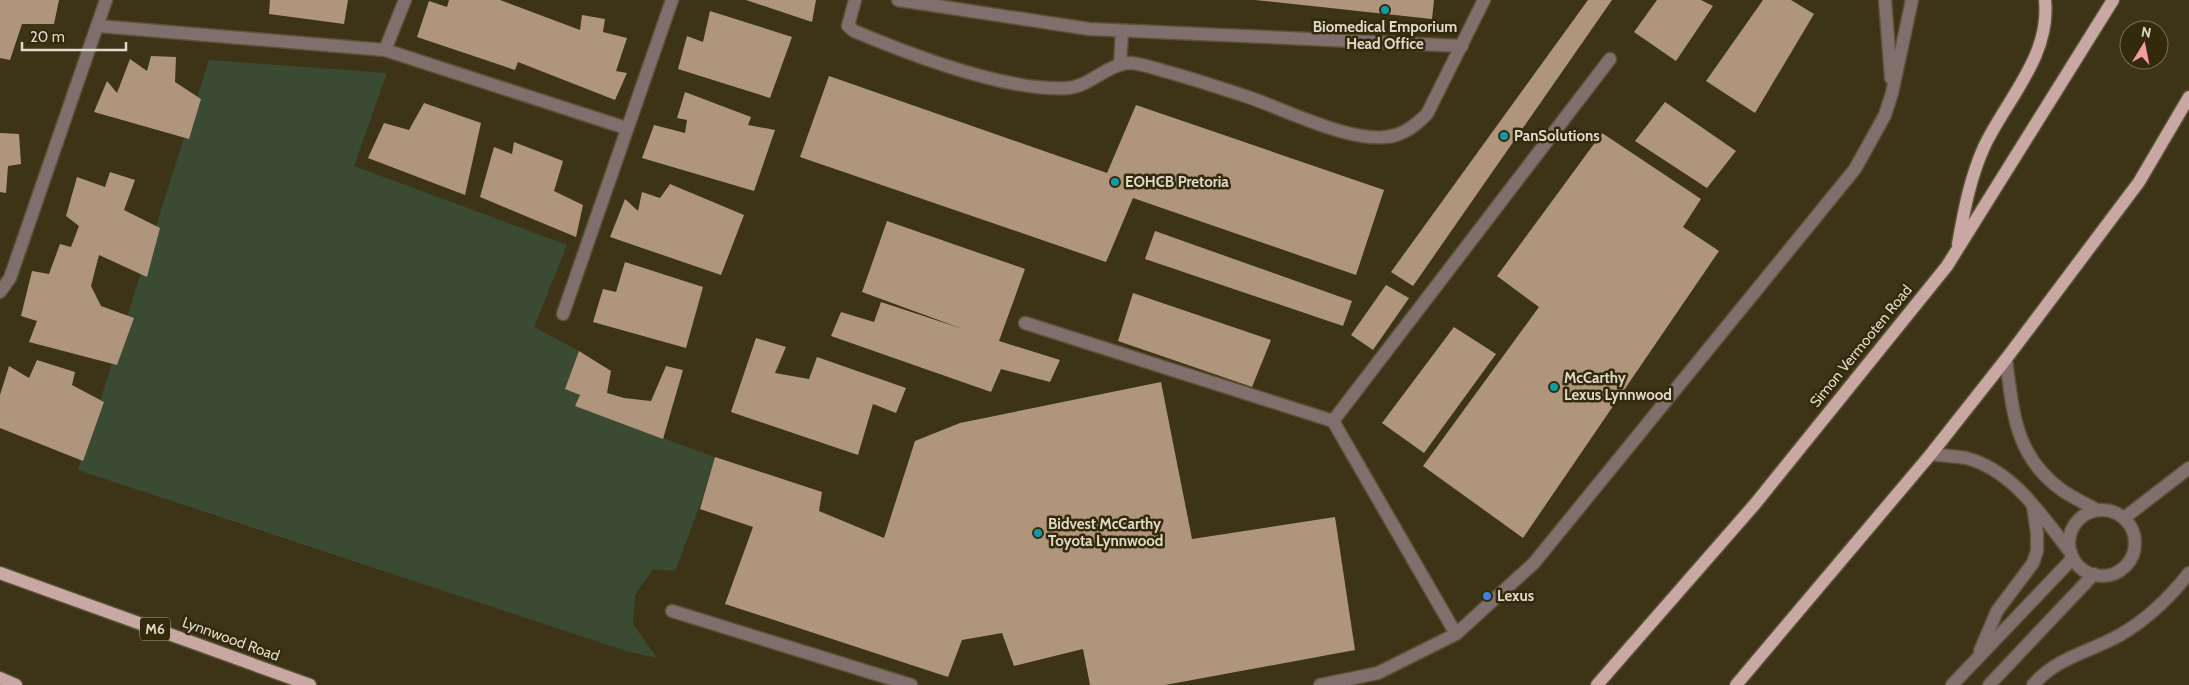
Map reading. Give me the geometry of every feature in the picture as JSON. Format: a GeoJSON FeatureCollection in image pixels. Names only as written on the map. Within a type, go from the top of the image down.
{"type":"FeatureCollection","features":[{"type":"Feature","properties":{"kind":"main road"},"geometry":{"type":"LineString","coordinates":[[1957,251],[1968,192],[1984,147],[2033,62],[2042,31],[2045,0]]}},
{"type":"Feature","properties":{"kind":"main road","name":"Simon Vermooten Road"},"geometry":{"type":"LineString","coordinates":[[1597,685],[1755,504],[1941,274],[2113,0]]}},
{"type":"Feature","properties":{"kind":"main road"},"geometry":{"type":"LineString","coordinates":[[1737,684],[1931,454],[2006,359],[2139,182],[2189,97]]}},
{"type":"Feature","properties":{"kind":"main road","name":"Lynnwood Road"},"geometry":{"type":"LineString","coordinates":[[0,573],[310,685]]}},
{"type":"Feature","properties":{"kind":"main road"},"geometry":{"type":"LineString","coordinates":[[0,678],[16,685]]}},
{"type":"Feature","properties":{"kind":"street"},"geometry":{"type":"LineString","coordinates":[[0,292],[10,278],[106,0]]}},
{"type":"Feature","properties":{"kind":"street"},"geometry":{"type":"LineString","coordinates":[[385,50],[405,0]]}},
{"type":"Feature","properties":{"kind":"street"},"geometry":{"type":"LineString","coordinates":[[563,314],[672,0]]}},
{"type":"Feature","properties":{"kind":"street"},"geometry":{"type":"LineString","coordinates":[[855,0],[848,22],[848,26],[854,31],[954,68],[1006,82],[1050,88],[1071,88],[1090,82],[1120,65],[1131,63],[1176,74],[1252,98],[1336,129],[1361,135],[1380,136],[1395,135],[1414,126],[1427,114],[1484,0]]}},
{"type":"Feature","properties":{"kind":"street"},"geometry":{"type":"LineString","coordinates":[[898,0],[1089,29],[1462,46]]}},
{"type":"Feature","properties":{"kind":"street"},"geometry":{"type":"LineString","coordinates":[[1885,0],[1892,93]]}},
{"type":"Feature","properties":{"kind":"street"},"geometry":{"type":"LineString","coordinates":[[1320,685],[1378,673],[1456,634],[1534,563],[1855,169],[1885,115],[1892,93],[1912,0]]}},
{"type":"Feature","properties":{"kind":"street"},"geometry":{"type":"LineString","coordinates":[[98,26],[385,50],[626,128]]}},
{"type":"Feature","properties":{"kind":"street"},"geometry":{"type":"LineString","coordinates":[[1120,65],[1122,31]]}},
{"type":"Feature","properties":{"kind":"street"},"geometry":{"type":"LineString","coordinates":[[1333,422],[1610,60]]}},
{"type":"Feature","properties":{"kind":"street"},"geometry":{"type":"LineString","coordinates":[[1025,323],[1333,422],[1456,634]]}},
{"type":"Feature","properties":{"kind":"street"},"geometry":{"type":"LineString","coordinates":[[2006,359],[2011,403],[2019,437],[2041,472],[2063,491],[2097,510]]}},
{"type":"Feature","properties":{"kind":"street"},"geometry":{"type":"LineString","coordinates":[[1931,454],[1966,458],[1995,470],[2033,505],[2072,555],[2084,570],[2094,574],[2104,576],[2115,573],[2131,560],[2135,550],[2133,530],[2124,518],[2108,510],[2097,510],[2087,514],[2074,525],[2069,541],[2072,555]]}},
{"type":"Feature","properties":{"kind":"street"},"geometry":{"type":"LineString","coordinates":[[2124,518],[2189,468]]}},
{"type":"Feature","properties":{"kind":"street"},"geometry":{"type":"LineString","coordinates":[[1977,658],[1998,611],[2034,563],[2037,551],[2037,533],[2033,505]]}},
{"type":"Feature","properties":{"kind":"street"},"geometry":{"type":"LineString","coordinates":[[1952,685],[2072,555]]}},
{"type":"Feature","properties":{"kind":"street"},"geometry":{"type":"LineString","coordinates":[[2033,685],[2040,677],[2065,659],[2120,635],[2170,596],[2189,573]]}},
{"type":"Feature","properties":{"kind":"street"},"geometry":{"type":"LineString","coordinates":[[1989,685],[2094,574]]}},
{"type":"Feature","properties":{"kind":"street"},"geometry":{"type":"LineString","coordinates":[[672,611],[911,685]]}},
{"type":"Feature","properties":{"kind":"green space"},"geometry":{"type":"Polygon","coordinates":[[[209,60],[387,73],[354,166],[567,245],[534,327],[579,351],[565,389],[580,395],[575,406],[715,457],[702,499],[675,571],[653,569],[635,595],[633,624],[657,658],[626,651],[78,470],[209,60]]]}},
{"type":"Feature","properties":{"kind":"building"},"geometry":{"type":"Polygon","coordinates":[[[0,0],[59,0],[54,24],[22,24],[10,60],[0,58],[0,0]]]}},
{"type":"Feature","properties":{"kind":"building"},"geometry":{"type":"Polygon","coordinates":[[[270,0],[348,0],[344,24],[269,14],[270,0]]]}},
{"type":"Feature","properties":{"kind":"building"},"geometry":{"type":"Polygon","coordinates":[[[449,0],[500,0],[580,30],[582,15],[605,19],[603,32],[627,38],[616,71],[627,73],[615,100],[518,62],[515,70],[417,37],[429,1],[447,7],[449,0]]]}},
{"type":"Feature","properties":{"kind":"building"},"geometry":{"type":"Polygon","coordinates":[[[746,0],[816,0],[812,22],[746,0]]]}},
{"type":"Feature","properties":{"kind":"building","name":"Biomedical Emporium Head Office"},"geometry":{"type":"Polygon","coordinates":[[[1255,0],[1434,0],[1432,19],[1255,0]]]}},
{"type":"Feature","properties":{"kind":"building","name":"PanSolutions"},"geometry":{"type":"Polygon","coordinates":[[[1588,0],[1612,0],[1413,286],[1391,272],[1588,0]]]}},
{"type":"Feature","properties":{"kind":"building"},"geometry":{"type":"Polygon","coordinates":[[[1657,0],[1701,0],[1713,6],[1676,61],[1634,32],[1657,0]]]}},
{"type":"Feature","properties":{"kind":"building"},"geometry":{"type":"Polygon","coordinates":[[[1763,0],[1791,0],[1814,14],[1755,113],[1706,81],[1763,0]]]}},
{"type":"Feature","properties":{"kind":"building"},"geometry":{"type":"Polygon","coordinates":[[[710,11],[792,37],[770,98],[678,69],[687,36],[703,42],[710,11]]]}},
{"type":"Feature","properties":{"kind":"building"},"geometry":{"type":"Polygon","coordinates":[[[151,56],[176,57],[175,82],[201,99],[189,139],[94,112],[107,81],[117,93],[130,59],[147,71],[151,56]]]}},
{"type":"Feature","properties":{"kind":"building","name":"EOHCB Pretoria"},"geometry":{"type":"Polygon","coordinates":[[[829,76],[1107,173],[1136,105],[1384,190],[1356,275],[1133,198],[1106,262],[800,157],[829,76]]]}},
{"type":"Feature","properties":{"kind":"building"},"geometry":{"type":"Polygon","coordinates":[[[685,92],[751,117],[748,125],[775,130],[754,191],[642,158],[654,125],[685,133],[687,120],[677,118],[685,92]]]}},
{"type":"Feature","properties":{"kind":"building"},"geometry":{"type":"Polygon","coordinates":[[[1665,102],[1736,151],[1707,188],[1635,141],[1665,102]]]}},
{"type":"Feature","properties":{"kind":"building"},"geometry":{"type":"Polygon","coordinates":[[[424,103],[481,123],[465,195],[368,158],[384,123],[409,130],[424,103]]]}},
{"type":"Feature","properties":{"kind":"building"},"geometry":{"type":"Polygon","coordinates":[[[0,133],[19,134],[21,164],[8,166],[6,193],[0,192],[0,133]]]}},
{"type":"Feature","properties":{"kind":"building","name":"McCarthy Lexus Lynnwood"},"geometry":{"type":"Polygon","coordinates":[[[1602,133],[1701,199],[1683,227],[1719,251],[1523,538],[1423,466],[1539,307],[1497,276],[1602,133]]]}},
{"type":"Feature","properties":{"kind":"building"},"geometry":{"type":"Polygon","coordinates":[[[514,142],[563,161],[554,191],[583,205],[576,237],[480,197],[494,147],[512,154],[514,142]]]}},
{"type":"Feature","properties":{"kind":"building"},"geometry":{"type":"Polygon","coordinates":[[[110,172],[135,180],[124,210],[160,228],[147,277],[99,255],[91,286],[101,306],[134,318],[117,365],[29,342],[37,321],[21,316],[32,271],[49,274],[60,244],[71,247],[79,226],[66,216],[77,177],[105,187],[110,172]]]}},
{"type":"Feature","properties":{"kind":"building"},"geometry":{"type":"Polygon","coordinates":[[[670,184],[744,215],[721,275],[610,237],[625,199],[638,211],[642,192],[660,198],[670,184]]]}},
{"type":"Feature","properties":{"kind":"building"},"geometry":{"type":"Polygon","coordinates":[[[887,221],[1025,269],[999,341],[1060,360],[1050,382],[1001,369],[991,392],[831,336],[841,312],[874,322],[881,302],[963,329],[862,292],[887,221]]]}},
{"type":"Feature","properties":{"kind":"building"},"geometry":{"type":"Polygon","coordinates":[[[1155,231],[1352,301],[1343,326],[1145,259],[1155,231]]]}},
{"type":"Feature","properties":{"kind":"building"},"geometry":{"type":"Polygon","coordinates":[[[625,262],[703,287],[686,348],[593,322],[603,289],[616,292],[625,262]]]}},
{"type":"Feature","properties":{"kind":"building"},"geometry":{"type":"Polygon","coordinates":[[[1386,285],[1409,298],[1373,350],[1351,335],[1386,285]]]}},
{"type":"Feature","properties":{"kind":"building"},"geometry":{"type":"Polygon","coordinates":[[[1133,293],[1271,340],[1252,387],[1118,341],[1133,293]]]}},
{"type":"Feature","properties":{"kind":"building"},"geometry":{"type":"Polygon","coordinates":[[[1454,327],[1496,354],[1424,453],[1382,423],[1454,327]]]}},
{"type":"Feature","properties":{"kind":"building"},"geometry":{"type":"Polygon","coordinates":[[[756,338],[786,347],[775,373],[809,379],[817,357],[906,388],[896,413],[873,404],[858,455],[731,412],[756,338]]]}},
{"type":"Feature","properties":{"kind":"building"},"geometry":{"type":"Polygon","coordinates":[[[579,351],[611,371],[607,393],[624,398],[651,401],[666,366],[683,370],[663,439],[575,406],[580,395],[565,389],[579,351]]]}},
{"type":"Feature","properties":{"kind":"building"},"geometry":{"type":"Polygon","coordinates":[[[37,360],[75,372],[72,385],[104,402],[83,461],[0,428],[0,395],[9,366],[29,378],[37,360]]]}},
{"type":"Feature","properties":{"kind":"building","name":"Bidvest McCarthy Toyota Lynnwood"},"geometry":{"type":"Polygon","coordinates":[[[1161,382],[1192,539],[1335,517],[1355,650],[1165,685],[1090,685],[1083,649],[1014,666],[1002,633],[962,640],[948,677],[725,604],[753,527],[700,509],[715,457],[822,492],[819,511],[884,538],[915,441],[960,423],[1161,382]]]}},
{"type":"Feature","properties":{"kind":"place","name":"Biomedical Emporium Head Office"},"geometry":{"type":"Point","coordinates":[1385,10]}},
{"type":"Feature","properties":{"kind":"place","name":"PanSolutions"},"geometry":{"type":"Point","coordinates":[1504,136]}},
{"type":"Feature","properties":{"kind":"place","name":"EOHCB Pretoria"},"geometry":{"type":"Point","coordinates":[1115,182]}},
{"type":"Feature","properties":{"kind":"place","name":"McCarthy Lexus Lynnwood"},"geometry":{"type":"Point","coordinates":[1554,387]}},
{"type":"Feature","properties":{"kind":"place","name":"Bidvest McCarthy Toyota Lynnwood"},"geometry":{"type":"Point","coordinates":[1038,533]}},
{"type":"Feature","properties":{"kind":"place","name":"Lexus"},"geometry":{"type":"Point","coordinates":[1487,596]}}]}
